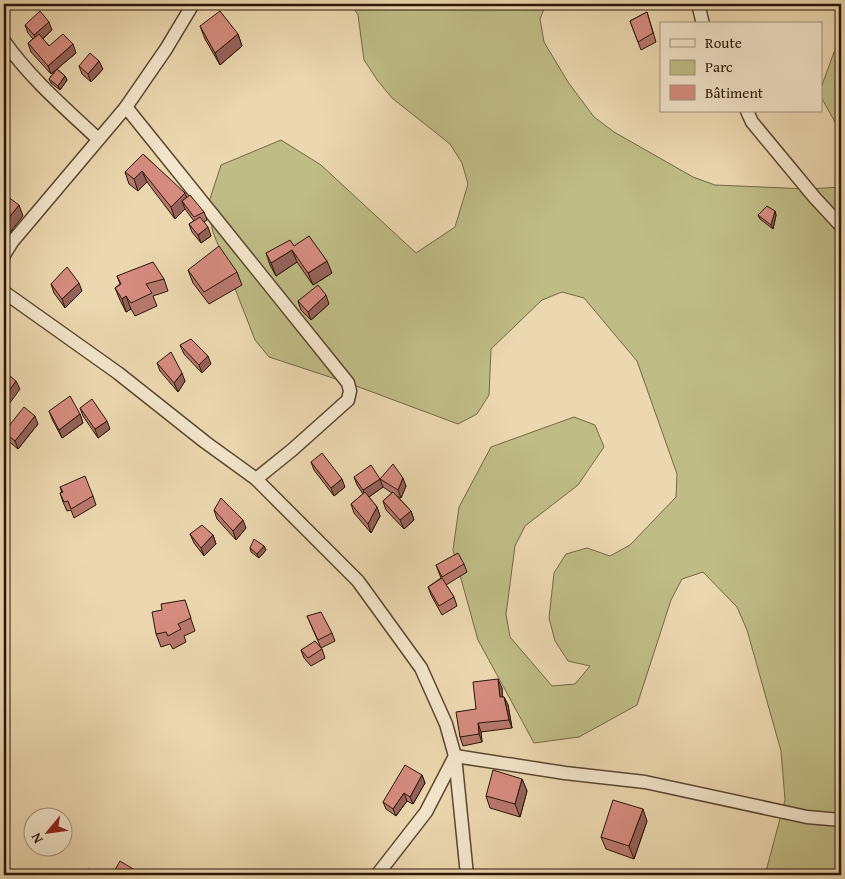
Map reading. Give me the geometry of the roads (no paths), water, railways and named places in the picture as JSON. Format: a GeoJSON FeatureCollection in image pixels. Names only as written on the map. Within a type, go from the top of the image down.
{"type":"FeatureCollection","features":[{"type":"Feature","properties":{"kind":"street"},"geometry":{"type":"LineString","coordinates":[[4,255],[12,242],[126,107],[194,4]]}},
{"type":"Feature","properties":{"kind":"street"},"geometry":{"type":"LineString","coordinates":[[698,4],[702,22]]}},
{"type":"Feature","properties":{"kind":"street"},"geometry":{"type":"LineString","coordinates":[[4,41],[20,63],[36,80],[98,139]]}},
{"type":"Feature","properties":{"kind":"street"},"geometry":{"type":"LineString","coordinates":[[126,107],[348,383],[350,391],[348,400],[256,479]]}},
{"type":"Feature","properties":{"kind":"street"},"geometry":{"type":"LineString","coordinates":[[747,112],[752,122],[815,198],[841,226]]}},
{"type":"Feature","properties":{"kind":"street"},"geometry":{"type":"LineString","coordinates":[[4,292],[118,372],[205,442],[256,479],[358,581],[421,668],[446,724],[455,756],[466,875]]}},
{"type":"Feature","properties":{"kind":"street"},"geometry":{"type":"LineString","coordinates":[[455,756],[564,773],[645,782],[807,817],[841,820]]}},
{"type":"Feature","properties":{"kind":"street"},"geometry":{"type":"LineString","coordinates":[[377,875],[426,812],[455,756]]}}]}
